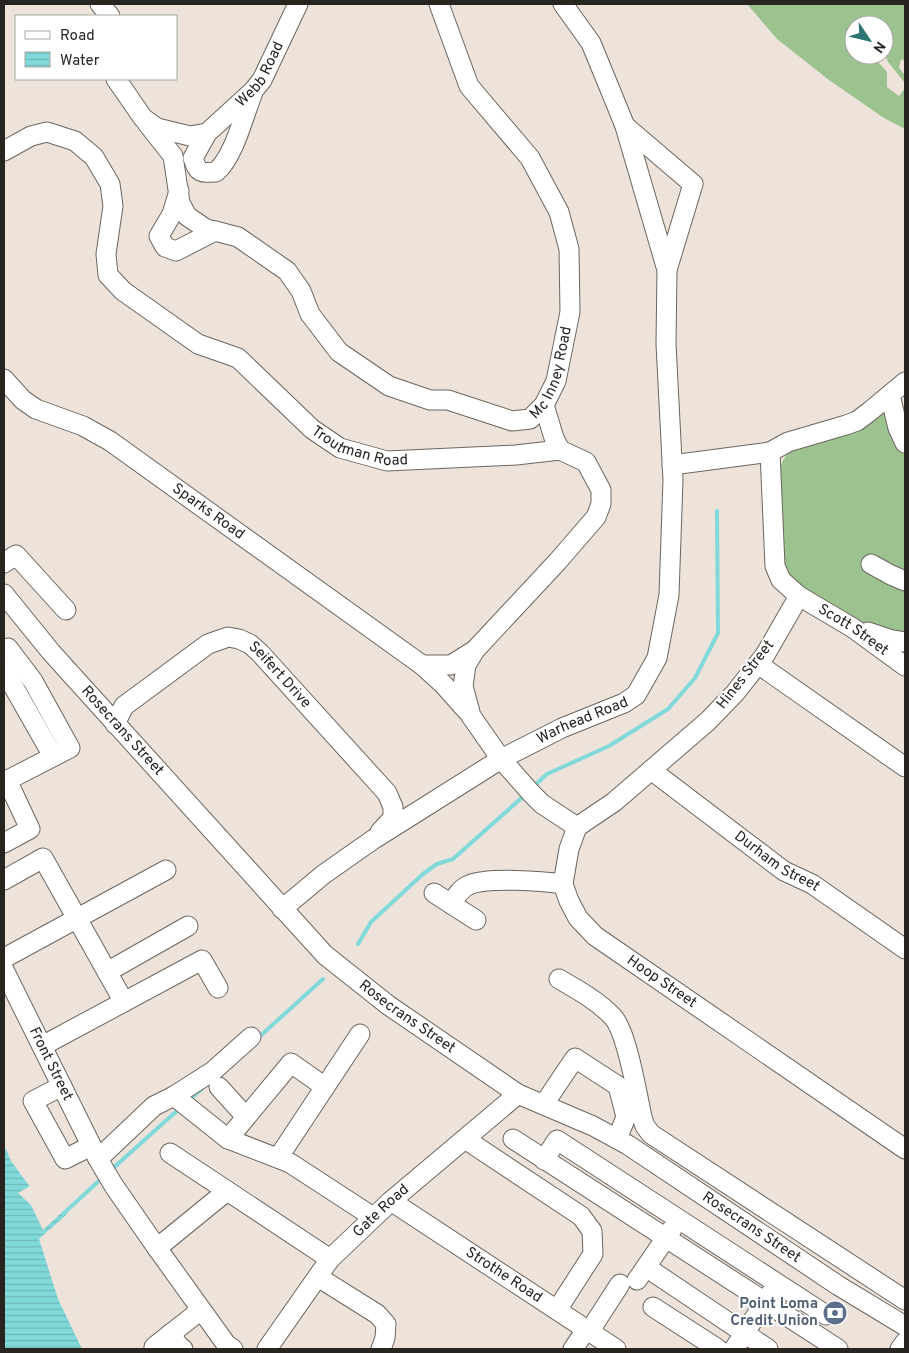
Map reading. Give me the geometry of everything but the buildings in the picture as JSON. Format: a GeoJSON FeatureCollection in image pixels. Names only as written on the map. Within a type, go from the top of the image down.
{"type":"FeatureCollection","features":[{"type":"Feature","properties":{"kind":"street"},"geometry":{"type":"LineString","coordinates":[[100,4],[109,15]]}},
{"type":"Feature","properties":{"kind":"street","name":"Webb Road"},"geometry":{"type":"LineString","coordinates":[[253,92],[224,165],[216,172],[202,172],[197,169],[193,158],[207,133],[253,92],[262,80],[298,4]]}},
{"type":"Feature","properties":{"kind":"street","name":"Mc Inney Road"},"geometry":{"type":"LineString","coordinates":[[143,118],[173,156],[180,203],[187,216],[206,229],[238,237],[287,271],[301,291],[310,314],[339,352],[390,386],[430,400],[448,400],[512,421],[530,419],[544,405],[556,381],[570,312],[570,249],[559,212],[530,158],[469,86],[439,4]]}},
{"type":"Feature","properties":{"kind":"street"},"geometry":{"type":"LineString","coordinates":[[563,4],[591,43],[625,126],[667,270]]}},
{"type":"Feature","properties":{"kind":"street"},"geometry":{"type":"LineString","coordinates":[[117,80],[143,118],[157,128],[190,136],[207,133]]}},
{"type":"Feature","properties":{"kind":"street"},"geometry":{"type":"LineString","coordinates":[[625,126],[693,184],[667,270]]}},
{"type":"Feature","properties":{"kind":"street","name":"Troutman Road"},"geometry":{"type":"LineString","coordinates":[[4,151],[31,136],[47,132],[75,141],[94,158],[110,184],[112,206],[106,254],[108,275],[123,291],[198,344],[238,358],[312,429],[340,448],[386,461],[516,455],[560,450]]}},
{"type":"Feature","properties":{"kind":"street"},"geometry":{"type":"LineString","coordinates":[[179,191],[172,214],[159,236],[166,247],[176,251],[215,231]]}},
{"type":"Feature","properties":{"kind":"street","name":"Warhead Road"},"geometry":{"type":"LineString","coordinates":[[282,909],[324,874],[374,838],[501,759],[562,728],[624,703],[636,695],[657,658],[669,594],[674,480],[666,344],[667,270]]}},
{"type":"Feature","properties":{"kind":"street","name":"Sparks Road"},"geometry":{"type":"LineString","coordinates":[[4,379],[23,400],[36,409],[83,426],[110,441],[415,660]]}},
{"type":"Feature","properties":{"kind":"street"},"geometry":{"type":"LineString","coordinates":[[672,465],[770,452],[788,442],[846,425],[857,421],[905,382]]}},
{"type":"Feature","properties":{"kind":"street"},"geometry":{"type":"LineString","coordinates":[[890,395],[898,428],[905,443]]}},
{"type":"Feature","properties":{"kind":"street"},"geometry":{"type":"LineString","coordinates":[[471,716],[462,686],[466,664],[475,650],[558,561],[596,517],[601,504],[601,490],[586,462],[560,450],[554,438],[544,405]]}},
{"type":"Feature","properties":{"kind":"street"},"geometry":{"type":"LineString","coordinates":[[770,452],[774,566],[781,580],[799,596]]}},
{"type":"Feature","properties":{"kind":"street"},"geometry":{"type":"LineString","coordinates":[[4,563],[16,555],[66,610]]}},
{"type":"Feature","properties":{"kind":"street"},"geometry":{"type":"LineString","coordinates":[[871,564],[891,576],[905,581]]}},
{"type":"Feature","properties":{"kind":"street","name":"Rosecrans Street"},"geometry":{"type":"LineString","coordinates":[[4,594],[50,652],[325,955],[388,1005],[518,1094],[544,1104],[617,1139],[839,1286],[905,1326]]}},
{"type":"Feature","properties":{"kind":"street","name":"Scott Street"},"geometry":{"type":"LineString","coordinates":[[799,596],[853,628],[905,666]]}},
{"type":"Feature","properties":{"kind":"street","name":"Hines Street"},"geometry":{"type":"LineString","coordinates":[[651,770],[708,721],[736,693],[765,655],[799,596]]}},
{"type":"Feature","properties":{"kind":"street"},"geometry":{"type":"LineString","coordinates":[[853,628],[905,642]]}},
{"type":"Feature","properties":{"kind":"street","name":"Seifert Drive"},"geometry":{"type":"LineString","coordinates":[[116,724],[124,706],[208,644],[228,637],[250,644],[388,793],[393,807],[393,818],[374,838]]}},
{"type":"Feature","properties":{"kind":"street"},"geometry":{"type":"LineString","coordinates":[[4,651],[8,648],[33,682],[70,748],[6,781],[30,829],[4,843]]}},
{"type":"Feature","properties":{"kind":"street"},"geometry":{"type":"LineString","coordinates":[[415,660],[451,665],[475,650]]}},
{"type":"Feature","properties":{"kind":"street"},"geometry":{"type":"LineString","coordinates":[[415,660],[443,684],[471,716],[501,759],[529,791],[542,804],[577,827]]}},
{"type":"Feature","properties":{"kind":"street"},"geometry":{"type":"LineString","coordinates":[[758,664],[905,767]]}},
{"type":"Feature","properties":{"kind":"street"},"geometry":{"type":"LineString","coordinates":[[4,670],[53,756]]}},
{"type":"Feature","properties":{"kind":"street"},"geometry":{"type":"LineString","coordinates":[[451,904],[462,889],[471,884],[541,881],[562,884],[569,849],[577,827],[614,802],[651,770]]}},
{"type":"Feature","properties":{"kind":"street","name":"Durham Street"},"geometry":{"type":"LineString","coordinates":[[651,770],[784,871],[812,884],[905,949]]}},
{"type":"Feature","properties":{"kind":"street"},"geometry":{"type":"LineString","coordinates":[[4,880],[43,858],[124,1002]]}},
{"type":"Feature","properties":{"kind":"street"},"geometry":{"type":"LineString","coordinates":[[6,964],[77,919],[166,870]]}},
{"type":"Feature","properties":{"kind":"street","name":"Hoop Street"},"geometry":{"type":"LineString","coordinates":[[562,884],[578,918],[595,936],[905,1149]]}},
{"type":"Feature","properties":{"kind":"street"},"geometry":{"type":"LineString","coordinates":[[434,893],[476,920]]}},
{"type":"Feature","properties":{"kind":"street"},"geometry":{"type":"LineString","coordinates":[[107,972],[188,926]]}},
{"type":"Feature","properties":{"kind":"street"},"geometry":{"type":"LineString","coordinates":[[42,1046],[202,960],[218,988]]}},
{"type":"Feature","properties":{"kind":"street","name":"Front Street"},"geometry":{"type":"LineString","coordinates":[[6,964],[42,1046],[101,1164],[201,1310],[226,1344],[233,1349]]}},
{"type":"Feature","properties":{"kind":"street"},"geometry":{"type":"LineString","coordinates":[[559,979],[600,1005],[617,1022],[623,1035],[642,1117],[645,1126],[651,1134],[905,1300]]}},
{"type":"Feature","properties":{"kind":"street"},"geometry":{"type":"LineString","coordinates":[[278,1158],[360,1034]]}},
{"type":"Feature","properties":{"kind":"street"},"geometry":{"type":"LineString","coordinates":[[62,1086],[33,1101],[65,1159],[101,1164],[154,1106],[181,1102],[213,1070],[251,1037]]}},
{"type":"Feature","properties":{"kind":"street"},"geometry":{"type":"LineString","coordinates":[[544,1104],[575,1058],[618,1086],[626,1117],[617,1139]]}},
{"type":"Feature","properties":{"kind":"street"},"geometry":{"type":"LineString","coordinates":[[228,1139],[291,1062],[325,1088]]}},
{"type":"Feature","properties":{"kind":"street"},"geometry":{"type":"LineString","coordinates":[[219,1087],[246,1117]]}},
{"type":"Feature","properties":{"kind":"street","name":"Gate Road"},"geometry":{"type":"LineString","coordinates":[[267,1349],[330,1259],[391,1201],[518,1094]]}},
{"type":"Feature","properties":{"kind":"street"},"geometry":{"type":"LineString","coordinates":[[181,1102],[228,1139],[290,1162],[373,1217]]}},
{"type":"Feature","properties":{"kind":"street"},"geometry":{"type":"LineString","coordinates":[[465,1139],[581,1216],[592,1231],[593,1254],[557,1310]]}},
{"type":"Feature","properties":{"kind":"street"},"geometry":{"type":"LineString","coordinates":[[513,1140],[834,1348]]}},
{"type":"Feature","properties":{"kind":"street"},"geometry":{"type":"LineString","coordinates":[[544,1160],[557,1140],[826,1316]]}},
{"type":"Feature","properties":{"kind":"street"},"geometry":{"type":"LineString","coordinates":[[170,1154],[330,1259]]}},
{"type":"Feature","properties":{"kind":"street"},"geometry":{"type":"LineString","coordinates":[[157,1248],[227,1191]]}},
{"type":"Feature","properties":{"kind":"street","name":"Strothe Road"},"geometry":{"type":"LineString","coordinates":[[391,1201],[616,1349]]}},
{"type":"Feature","properties":{"kind":"street"},"geometry":{"type":"LineString","coordinates":[[573,1349],[666,1238],[678,1219]]}},
{"type":"Feature","properties":{"kind":"street"},"geometry":{"type":"LineString","coordinates":[[318,1276],[377,1314],[386,1324],[385,1338],[381,1349]]}},
{"type":"Feature","properties":{"kind":"street"},"geometry":{"type":"LineString","coordinates":[[634,1277],[744,1334],[768,1349]]}},
{"type":"Feature","properties":{"kind":"street"},"geometry":{"type":"LineString","coordinates":[[734,1349],[777,1284]]}},
{"type":"Feature","properties":{"kind":"street"},"geometry":{"type":"LineString","coordinates":[[653,1307],[718,1349]]}},
{"type":"Feature","properties":{"kind":"street"},"geometry":{"type":"LineString","coordinates":[[154,1347],[177,1345],[201,1310]]}},
{"type":"Feature","properties":{"kind":"street"},"geometry":{"type":"LineString","coordinates":[[900,1349],[905,1342]]}},
{"type":"Feature","properties":{"kind":"green space"},"geometry":{"type":"Polygon","coordinates":[[[747,4],[905,4],[905,61],[901,59],[899,68],[905,75],[905,83],[890,65],[894,65],[894,15],[844,15],[844,65],[881,65],[887,72],[887,87],[899,96],[905,88],[905,129],[884,118],[829,80],[777,39],[747,4]]]}},
{"type":"Feature","properties":{"kind":"green space"},"geometry":{"type":"Polygon","coordinates":[[[884,410],[905,453],[905,636],[863,623],[823,603],[786,572],[780,548],[779,477],[782,464],[789,452],[796,446],[884,410]]]}},
{"type":"Feature","properties":{"kind":"water"},"geometry":{"type":"Polygon","coordinates":[[[4,1145],[11,1161],[52,1221],[65,1210],[67,1214],[46,1233],[94,1349],[4,1349],[4,1145]]]}},
{"type":"Feature","properties":{"kind":"pier"},"geometry":{"type":"Polygon","coordinates":[[[32,1185],[52,1218],[56,1214],[58,1216],[43,1230],[31,1205],[18,1193],[32,1185]]]}},
{"type":"Feature","properties":{"kind":"pier"},"geometry":{"type":"Polygon","coordinates":[[[50,1229],[49,1234],[79,1312],[97,1349],[82,1349],[58,1299],[39,1239],[50,1229]]]}},
{"type":"Feature","properties":{"kind":"waterway"},"geometry":{"type":"LineString","coordinates":[[533,787],[547,774],[609,746],[668,709],[695,678],[718,633],[717,511]]}},
{"type":"Feature","properties":{"kind":"waterway"},"geometry":{"type":"LineString","coordinates":[[358,944],[371,922],[423,874],[437,864],[453,859],[526,794]]}},
{"type":"Feature","properties":{"kind":"waterway"},"geometry":{"type":"LineString","coordinates":[[258,1038],[323,979]]}},
{"type":"Feature","properties":{"kind":"waterway"},"geometry":{"type":"LineString","coordinates":[[189,1100],[203,1088]]}},
{"type":"Feature","properties":{"kind":"waterway"},"geometry":{"type":"LineString","coordinates":[[111,1170],[180,1108]]}},
{"type":"Feature","properties":{"kind":"waterway"},"geometry":{"type":"LineString","coordinates":[[63,1214],[102,1178]]}},
{"type":"Feature","properties":{"kind":"place","name":"Point Loma Credit Union"},"geometry":{"type":"Point","coordinates":[835,1313]}}]}
